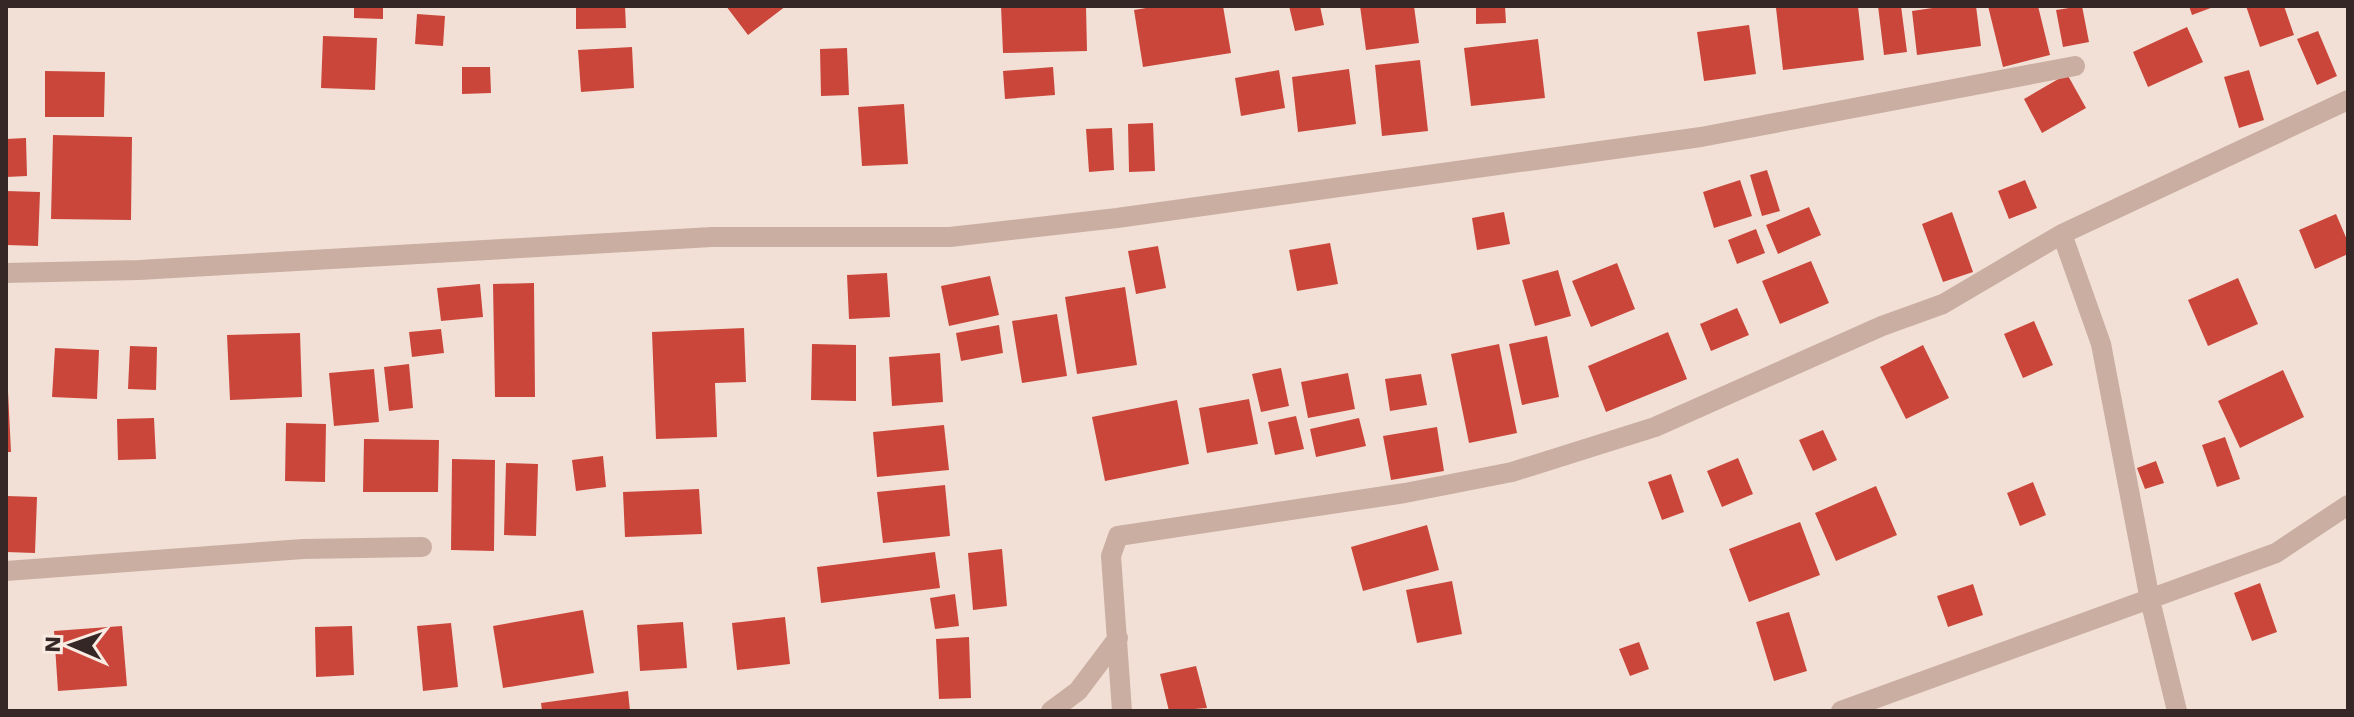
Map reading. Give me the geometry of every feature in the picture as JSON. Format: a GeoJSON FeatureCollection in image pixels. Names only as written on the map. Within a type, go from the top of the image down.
{"type":"FeatureCollection","features":[{"type":"Feature","properties":{"kind":"street"},"geometry":{"type":"LineString","coordinates":[[6,273],[139,270],[712,237],[950,237],[1132,216],[1701,137],[2075,66]]}},
{"type":"Feature","properties":{"kind":"street"},"geometry":{"type":"LineString","coordinates":[[1122,711],[1111,556],[1118,536],[1405,493],[1512,472],[1655,427],[1882,326],[1943,304],[2062,234],[2348,100]]}},
{"type":"Feature","properties":{"kind":"street"},"geometry":{"type":"LineString","coordinates":[[2062,234],[2101,344],[2150,600],[2177,711]]}},
{"type":"Feature","properties":{"kind":"street"},"geometry":{"type":"LineString","coordinates":[[1841,711],[2276,553],[2348,505]]}},
{"type":"Feature","properties":{"kind":"street"},"geometry":{"type":"LineString","coordinates":[[6,571],[303,549],[422,547]]}},
{"type":"Feature","properties":{"kind":"street"},"geometry":{"type":"LineString","coordinates":[[1051,711],[1078,691],[1118,638]]}},
{"type":"Feature","properties":{"kind":"building"},"geometry":{"type":"Polygon","coordinates":[[[354,6],[383,6],[383,19],[354,18],[354,6]]]}},
{"type":"Feature","properties":{"kind":"building"},"geometry":{"type":"Polygon","coordinates":[[[576,6],[625,6],[626,28],[576,29],[576,6]]]}},
{"type":"Feature","properties":{"kind":"building"},"geometry":{"type":"Polygon","coordinates":[[[726,6],[786,6],[748,35],[726,6]]]}},
{"type":"Feature","properties":{"kind":"building"},"geometry":{"type":"Polygon","coordinates":[[[1001,6],[1086,6],[1087,51],[1003,53],[1001,6]]]}},
{"type":"Feature","properties":{"kind":"building"},"geometry":{"type":"Polygon","coordinates":[[[1158,6],[1223,6],[1231,53],[1143,67],[1134,10],[1158,6]]]}},
{"type":"Feature","properties":{"kind":"building"},"geometry":{"type":"Polygon","coordinates":[[[1289,6],[1320,6],[1324,25],[1295,31],[1289,6]]]}},
{"type":"Feature","properties":{"kind":"building"},"geometry":{"type":"Polygon","coordinates":[[[1360,6],[1414,6],[1419,43],[1366,50],[1360,6]]]}},
{"type":"Feature","properties":{"kind":"building"},"geometry":{"type":"Polygon","coordinates":[[[1476,6],[1505,6],[1506,23],[1476,24],[1476,6]]]}},
{"type":"Feature","properties":{"kind":"building"},"geometry":{"type":"Polygon","coordinates":[[[1858,6],[1864,60],[1783,70],[1776,8],[1858,6]]]}},
{"type":"Feature","properties":{"kind":"building"},"geometry":{"type":"Polygon","coordinates":[[[1878,6],[1901,6],[1907,52],[1884,55],[1878,6]]]}},
{"type":"Feature","properties":{"kind":"building"},"geometry":{"type":"Polygon","coordinates":[[[1976,6],[1981,46],[1917,55],[1912,11],[1976,6]]]}},
{"type":"Feature","properties":{"kind":"building"},"geometry":{"type":"Polygon","coordinates":[[[1988,6],[2038,6],[2050,55],[2003,67],[1988,6]]]}},
{"type":"Feature","properties":{"kind":"building"},"geometry":{"type":"Polygon","coordinates":[[[2082,6],[2089,42],[2063,47],[2056,10],[2082,6]]]}},
{"type":"Feature","properties":{"kind":"building"},"geometry":{"type":"Polygon","coordinates":[[[2189,6],[2216,6],[2192,15],[2189,6]]]}},
{"type":"Feature","properties":{"kind":"building"},"geometry":{"type":"Polygon","coordinates":[[[2246,6],[2284,6],[2294,35],[2260,47],[2246,6]]]}},
{"type":"Feature","properties":{"kind":"building"},"geometry":{"type":"Polygon","coordinates":[[[417,14],[445,16],[443,46],[415,44],[417,14]]]}},
{"type":"Feature","properties":{"kind":"building"},"geometry":{"type":"Polygon","coordinates":[[[1749,25],[1756,74],[1704,81],[1697,32],[1749,25]]]}},
{"type":"Feature","properties":{"kind":"building"},"geometry":{"type":"Polygon","coordinates":[[[2187,27],[2203,62],[2148,87],[2133,52],[2187,27]]]}},
{"type":"Feature","properties":{"kind":"building"},"geometry":{"type":"Polygon","coordinates":[[[2318,31],[2337,76],[2317,85],[2297,39],[2318,31]]]}},
{"type":"Feature","properties":{"kind":"building"},"geometry":{"type":"Polygon","coordinates":[[[323,36],[377,38],[375,90],[321,88],[323,36]]]}},
{"type":"Feature","properties":{"kind":"building"},"geometry":{"type":"Polygon","coordinates":[[[1538,39],[1545,98],[1471,106],[1464,48],[1538,39]]]}},
{"type":"Feature","properties":{"kind":"building"},"geometry":{"type":"Polygon","coordinates":[[[632,47],[634,88],[581,92],[578,50],[632,47]]]}},
{"type":"Feature","properties":{"kind":"building"},"geometry":{"type":"Polygon","coordinates":[[[847,48],[849,95],[821,96],[820,49],[847,48]]]}},
{"type":"Feature","properties":{"kind":"building"},"geometry":{"type":"Polygon","coordinates":[[[1420,60],[1428,131],[1382,136],[1375,65],[1420,60]]]}},
{"type":"Feature","properties":{"kind":"building"},"geometry":{"type":"Polygon","coordinates":[[[462,67],[490,67],[491,93],[462,94],[462,67]]]}},
{"type":"Feature","properties":{"kind":"building"},"geometry":{"type":"Polygon","coordinates":[[[1053,67],[1055,95],[1005,99],[1003,71],[1053,67]]]}},
{"type":"Feature","properties":{"kind":"building"},"geometry":{"type":"Polygon","coordinates":[[[1349,69],[1356,124],[1298,132],[1292,77],[1349,69]]]}},
{"type":"Feature","properties":{"kind":"building"},"geometry":{"type":"Polygon","coordinates":[[[1279,70],[1285,108],[1241,116],[1235,78],[1279,70]]]}},
{"type":"Feature","properties":{"kind":"building"},"geometry":{"type":"Polygon","coordinates":[[[2249,70],[2264,120],[2239,128],[2224,77],[2249,70]]]}},
{"type":"Feature","properties":{"kind":"building"},"geometry":{"type":"Polygon","coordinates":[[[45,71],[105,72],[104,117],[45,117],[45,71]]]}},
{"type":"Feature","properties":{"kind":"building"},"geometry":{"type":"Polygon","coordinates":[[[2067,74],[2086,108],[2042,133],[2024,99],[2067,74]]]}},
{"type":"Feature","properties":{"kind":"building"},"geometry":{"type":"Polygon","coordinates":[[[904,104],[908,164],[862,166],[858,107],[904,104]]]}},
{"type":"Feature","properties":{"kind":"building"},"geometry":{"type":"Polygon","coordinates":[[[1153,123],[1155,171],[1129,172],[1128,124],[1153,123]]]}},
{"type":"Feature","properties":{"kind":"building"},"geometry":{"type":"Polygon","coordinates":[[[1112,128],[1114,170],[1089,172],[1086,129],[1112,128]]]}},
{"type":"Feature","properties":{"kind":"building"},"geometry":{"type":"Polygon","coordinates":[[[53,135],[132,137],[131,220],[51,219],[53,135]]]}},
{"type":"Feature","properties":{"kind":"building"},"geometry":{"type":"Polygon","coordinates":[[[26,138],[27,176],[6,177],[6,139],[26,138]]]}},
{"type":"Feature","properties":{"kind":"building"},"geometry":{"type":"Polygon","coordinates":[[[1767,170],[1780,211],[1762,216],[1750,175],[1767,170]]]}},
{"type":"Feature","properties":{"kind":"building"},"geometry":{"type":"Polygon","coordinates":[[[1740,180],[1752,216],[1714,228],[1703,192],[1740,180]]]}},
{"type":"Feature","properties":{"kind":"building"},"geometry":{"type":"Polygon","coordinates":[[[2025,180],[2037,208],[2009,219],[1998,191],[2025,180]]]}},
{"type":"Feature","properties":{"kind":"building"},"geometry":{"type":"Polygon","coordinates":[[[6,191],[40,192],[38,246],[6,245],[6,191]]]}},
{"type":"Feature","properties":{"kind":"building"},"geometry":{"type":"Polygon","coordinates":[[[1809,207],[1821,235],[1778,254],[1766,225],[1809,207]]]}},
{"type":"Feature","properties":{"kind":"building"},"geometry":{"type":"Polygon","coordinates":[[[1504,212],[1510,244],[1477,250],[1472,218],[1504,212]]]}},
{"type":"Feature","properties":{"kind":"building"},"geometry":{"type":"Polygon","coordinates":[[[1952,212],[1973,272],[1943,282],[1922,224],[1952,212]]]}},
{"type":"Feature","properties":{"kind":"building"},"geometry":{"type":"Polygon","coordinates":[[[2336,214],[2348,242],[2348,254],[2315,269],[2299,230],[2336,214]]]}},
{"type":"Feature","properties":{"kind":"building"},"geometry":{"type":"Polygon","coordinates":[[[1756,229],[1765,253],[1737,264],[1728,240],[1756,229]]]}},
{"type":"Feature","properties":{"kind":"building"},"geometry":{"type":"Polygon","coordinates":[[[1330,243],[1338,284],[1297,291],[1289,250],[1330,243]]]}},
{"type":"Feature","properties":{"kind":"building"},"geometry":{"type":"Polygon","coordinates":[[[1158,246],[1166,288],[1136,294],[1128,251],[1158,246]]]}},
{"type":"Feature","properties":{"kind":"building"},"geometry":{"type":"Polygon","coordinates":[[[1811,261],[1829,303],[1780,324],[1762,281],[1811,261]]]}},
{"type":"Feature","properties":{"kind":"building"},"geometry":{"type":"Polygon","coordinates":[[[1617,263],[1635,309],[1591,327],[1572,281],[1617,263]]]}},
{"type":"Feature","properties":{"kind":"building"},"geometry":{"type":"Polygon","coordinates":[[[1558,270],[1571,316],[1535,326],[1522,280],[1558,270]]]}},
{"type":"Feature","properties":{"kind":"building"},"geometry":{"type":"Polygon","coordinates":[[[887,273],[890,317],[849,319],[847,275],[887,273]]]}},
{"type":"Feature","properties":{"kind":"building"},"geometry":{"type":"Polygon","coordinates":[[[990,276],[999,315],[949,326],[941,286],[990,276]]]}},
{"type":"Feature","properties":{"kind":"building"},"geometry":{"type":"Polygon","coordinates":[[[2238,278],[2258,324],[2208,346],[2188,300],[2238,278]]]}},
{"type":"Feature","properties":{"kind":"building"},"geometry":{"type":"Polygon","coordinates":[[[534,283],[535,397],[495,397],[493,284],[534,283]]]}},
{"type":"Feature","properties":{"kind":"building"},"geometry":{"type":"Polygon","coordinates":[[[480,284],[483,317],[441,321],[437,288],[480,284]]]}},
{"type":"Feature","properties":{"kind":"building"},"geometry":{"type":"Polygon","coordinates":[[[1125,287],[1137,365],[1077,374],[1065,297],[1125,287]]]}},
{"type":"Feature","properties":{"kind":"building"},"geometry":{"type":"Polygon","coordinates":[[[1737,308],[1749,335],[1711,351],[1700,324],[1737,308]]]}},
{"type":"Feature","properties":{"kind":"building"},"geometry":{"type":"Polygon","coordinates":[[[1057,314],[1067,376],[1022,383],[1012,321],[1057,314]]]}},
{"type":"Feature","properties":{"kind":"building"},"geometry":{"type":"Polygon","coordinates":[[[2034,321],[2053,365],[2023,378],[2004,334],[2034,321]]]}},
{"type":"Feature","properties":{"kind":"building"},"geometry":{"type":"Polygon","coordinates":[[[999,325],[1003,353],[961,361],[956,333],[999,325]]]}},
{"type":"Feature","properties":{"kind":"building"},"geometry":{"type":"Polygon","coordinates":[[[744,328],[746,382],[715,383],[717,437],[656,439],[652,332],[744,328]]]}},
{"type":"Feature","properties":{"kind":"building"},"geometry":{"type":"Polygon","coordinates":[[[441,329],[444,353],[412,357],[409,332],[441,329]]]}},
{"type":"Feature","properties":{"kind":"building"},"geometry":{"type":"Polygon","coordinates":[[[1668,332],[1687,379],[1606,412],[1588,366],[1668,332]]]}},
{"type":"Feature","properties":{"kind":"building"},"geometry":{"type":"Polygon","coordinates":[[[300,333],[302,397],[230,400],[227,335],[300,333]]]}},
{"type":"Feature","properties":{"kind":"building"},"geometry":{"type":"Polygon","coordinates":[[[1547,336],[1559,397],[1522,405],[1509,344],[1547,336]]]}},
{"type":"Feature","properties":{"kind":"building"},"geometry":{"type":"Polygon","coordinates":[[[812,344],[856,345],[856,401],[811,400],[812,344]]]}},
{"type":"Feature","properties":{"kind":"building"},"geometry":{"type":"Polygon","coordinates":[[[1499,344],[1517,433],[1469,443],[1451,354],[1499,344]]]}},
{"type":"Feature","properties":{"kind":"building"},"geometry":{"type":"Polygon","coordinates":[[[1923,345],[1949,398],[1906,419],[1880,367],[1923,345]]]}},
{"type":"Feature","properties":{"kind":"building"},"geometry":{"type":"Polygon","coordinates":[[[130,346],[157,347],[156,390],[128,389],[130,346]]]}},
{"type":"Feature","properties":{"kind":"building"},"geometry":{"type":"Polygon","coordinates":[[[55,348],[99,350],[97,399],[52,397],[55,348]]]}},
{"type":"Feature","properties":{"kind":"building"},"geometry":{"type":"Polygon","coordinates":[[[6,351],[11,452],[6,452],[6,351]]]}},
{"type":"Feature","properties":{"kind":"building"},"geometry":{"type":"Polygon","coordinates":[[[940,353],[943,402],[892,406],[889,357],[940,353]]]}},
{"type":"Feature","properties":{"kind":"building"},"geometry":{"type":"Polygon","coordinates":[[[409,364],[413,408],[389,411],[384,367],[409,364]]]}},
{"type":"Feature","properties":{"kind":"building"},"geometry":{"type":"Polygon","coordinates":[[[1281,368],[1289,406],[1261,412],[1252,374],[1281,368]]]}},
{"type":"Feature","properties":{"kind":"building"},"geometry":{"type":"Polygon","coordinates":[[[374,369],[379,422],[334,426],[329,373],[374,369]]]}},
{"type":"Feature","properties":{"kind":"building"},"geometry":{"type":"Polygon","coordinates":[[[2283,370],[2304,417],[2240,448],[2218,401],[2283,370]]]}},
{"type":"Feature","properties":{"kind":"building"},"geometry":{"type":"Polygon","coordinates":[[[1348,373],[1355,409],[1308,418],[1301,382],[1348,373]]]}},
{"type":"Feature","properties":{"kind":"building"},"geometry":{"type":"Polygon","coordinates":[[[1421,374],[1427,405],[1390,411],[1385,379],[1421,374]]]}},
{"type":"Feature","properties":{"kind":"building"},"geometry":{"type":"Polygon","coordinates":[[[1249,399],[1258,444],[1207,453],[1199,408],[1249,399]]]}},
{"type":"Feature","properties":{"kind":"building"},"geometry":{"type":"Polygon","coordinates":[[[1177,400],[1189,464],[1105,481],[1092,417],[1177,400]]]}},
{"type":"Feature","properties":{"kind":"building"},"geometry":{"type":"Polygon","coordinates":[[[1296,416],[1304,449],[1275,455],[1268,422],[1296,416]]]}},
{"type":"Feature","properties":{"kind":"building"},"geometry":{"type":"Polygon","coordinates":[[[154,418],[156,459],[118,460],[117,419],[154,418]]]}},
{"type":"Feature","properties":{"kind":"building"},"geometry":{"type":"Polygon","coordinates":[[[1359,418],[1366,446],[1316,457],[1310,429],[1359,418]]]}},
{"type":"Feature","properties":{"kind":"building"},"geometry":{"type":"Polygon","coordinates":[[[286,423],[326,424],[325,482],[285,481],[286,423]]]}},
{"type":"Feature","properties":{"kind":"building"},"geometry":{"type":"Polygon","coordinates":[[[944,425],[949,470],[877,477],[873,432],[944,425]]]}},
{"type":"Feature","properties":{"kind":"building"},"geometry":{"type":"Polygon","coordinates":[[[1437,427],[1444,471],[1391,480],[1383,436],[1437,427]]]}},
{"type":"Feature","properties":{"kind":"building"},"geometry":{"type":"Polygon","coordinates":[[[1823,430],[1837,460],[1813,471],[1799,440],[1823,430]]]}},
{"type":"Feature","properties":{"kind":"building"},"geometry":{"type":"Polygon","coordinates":[[[2225,437],[2240,479],[2217,487],[2202,445],[2225,437]]]}},
{"type":"Feature","properties":{"kind":"building"},"geometry":{"type":"Polygon","coordinates":[[[364,439],[439,440],[438,492],[363,492],[364,439]]]}},
{"type":"Feature","properties":{"kind":"building"},"geometry":{"type":"Polygon","coordinates":[[[603,456],[606,487],[576,491],[572,460],[603,456]]]}},
{"type":"Feature","properties":{"kind":"building"},"geometry":{"type":"Polygon","coordinates":[[[1738,458],[1753,494],[1722,507],[1707,471],[1738,458]]]}},
{"type":"Feature","properties":{"kind":"building"},"geometry":{"type":"Polygon","coordinates":[[[452,459],[495,460],[494,551],[451,550],[452,459]]]}},
{"type":"Feature","properties":{"kind":"building"},"geometry":{"type":"Polygon","coordinates":[[[2156,461],[2164,483],[2145,489],[2137,468],[2156,461]]]}},
{"type":"Feature","properties":{"kind":"building"},"geometry":{"type":"Polygon","coordinates":[[[506,463],[538,464],[536,536],[504,535],[506,463]]]}},
{"type":"Feature","properties":{"kind":"building"},"geometry":{"type":"Polygon","coordinates":[[[1671,474],[1684,512],[1662,520],[1648,482],[1671,474]]]}},
{"type":"Feature","properties":{"kind":"building"},"geometry":{"type":"Polygon","coordinates":[[[2033,482],[2046,515],[2020,526],[2007,493],[2033,482]]]}},
{"type":"Feature","properties":{"kind":"building"},"geometry":{"type":"Polygon","coordinates":[[[945,485],[950,536],[883,543],[877,492],[945,485]]]}},
{"type":"Feature","properties":{"kind":"building"},"geometry":{"type":"Polygon","coordinates":[[[1876,486],[1897,535],[1836,561],[1815,513],[1876,486]]]}},
{"type":"Feature","properties":{"kind":"building"},"geometry":{"type":"Polygon","coordinates":[[[699,489],[702,534],[625,537],[623,492],[699,489]]]}},
{"type":"Feature","properties":{"kind":"building"},"geometry":{"type":"Polygon","coordinates":[[[7,496],[37,497],[35,553],[6,552],[7,496]]]}},
{"type":"Feature","properties":{"kind":"building"},"geometry":{"type":"Polygon","coordinates":[[[1800,522],[1820,575],[1749,602],[1729,549],[1800,522]]]}},
{"type":"Feature","properties":{"kind":"building"},"geometry":{"type":"Polygon","coordinates":[[[1427,525],[1439,570],[1363,591],[1351,547],[1427,525]]]}},
{"type":"Feature","properties":{"kind":"building"},"geometry":{"type":"Polygon","coordinates":[[[1002,549],[1007,606],[973,610],[968,553],[1002,549]]]}},
{"type":"Feature","properties":{"kind":"building"},"geometry":{"type":"Polygon","coordinates":[[[935,552],[940,588],[821,603],[817,567],[935,552]]]}},
{"type":"Feature","properties":{"kind":"building"},"geometry":{"type":"Polygon","coordinates":[[[1452,581],[1462,634],[1417,643],[1406,590],[1452,581]]]}},
{"type":"Feature","properties":{"kind":"building"},"geometry":{"type":"Polygon","coordinates":[[[2260,583],[2277,632],[2252,641],[2234,593],[2260,583]]]}},
{"type":"Feature","properties":{"kind":"building"},"geometry":{"type":"Polygon","coordinates":[[[1973,584],[1983,615],[1948,627],[1937,596],[1973,584]]]}},
{"type":"Feature","properties":{"kind":"building"},"geometry":{"type":"Polygon","coordinates":[[[955,594],[959,626],[935,629],[930,598],[955,594]]]}},
{"type":"Feature","properties":{"kind":"building"},"geometry":{"type":"Polygon","coordinates":[[[583,610],[594,673],[503,688],[493,626],[583,610]]]}},
{"type":"Feature","properties":{"kind":"building"},"geometry":{"type":"Polygon","coordinates":[[[1789,612],[1807,671],[1774,681],[1756,622],[1789,612]]]}},
{"type":"Feature","properties":{"kind":"building"},"geometry":{"type":"Polygon","coordinates":[[[785,617],[790,664],[737,670],[732,623],[785,617]]]}},
{"type":"Feature","properties":{"kind":"building"},"geometry":{"type":"Polygon","coordinates":[[[683,622],[687,668],[640,671],[637,625],[683,622]]]}},
{"type":"Feature","properties":{"kind":"building"},"geometry":{"type":"Polygon","coordinates":[[[451,623],[458,687],[423,691],[417,626],[451,623]]]}},
{"type":"Feature","properties":{"kind":"building"},"geometry":{"type":"Polygon","coordinates":[[[122,626],[127,686],[58,691],[54,631],[122,626]]]}},
{"type":"Feature","properties":{"kind":"building"},"geometry":{"type":"Polygon","coordinates":[[[352,626],[354,675],[316,677],[315,627],[352,626]]]}},
{"type":"Feature","properties":{"kind":"building"},"geometry":{"type":"Polygon","coordinates":[[[969,637],[971,698],[939,699],[936,639],[969,637]]]}},
{"type":"Feature","properties":{"kind":"building"},"geometry":{"type":"Polygon","coordinates":[[[1639,642],[1649,669],[1630,676],[1619,649],[1639,642]]]}},
{"type":"Feature","properties":{"kind":"building"},"geometry":{"type":"Polygon","coordinates":[[[1196,666],[1207,708],[1169,711],[1160,674],[1196,666]]]}},
{"type":"Feature","properties":{"kind":"building"},"geometry":{"type":"Polygon","coordinates":[[[628,691],[630,711],[542,711],[541,703],[628,691]]]}}]}
